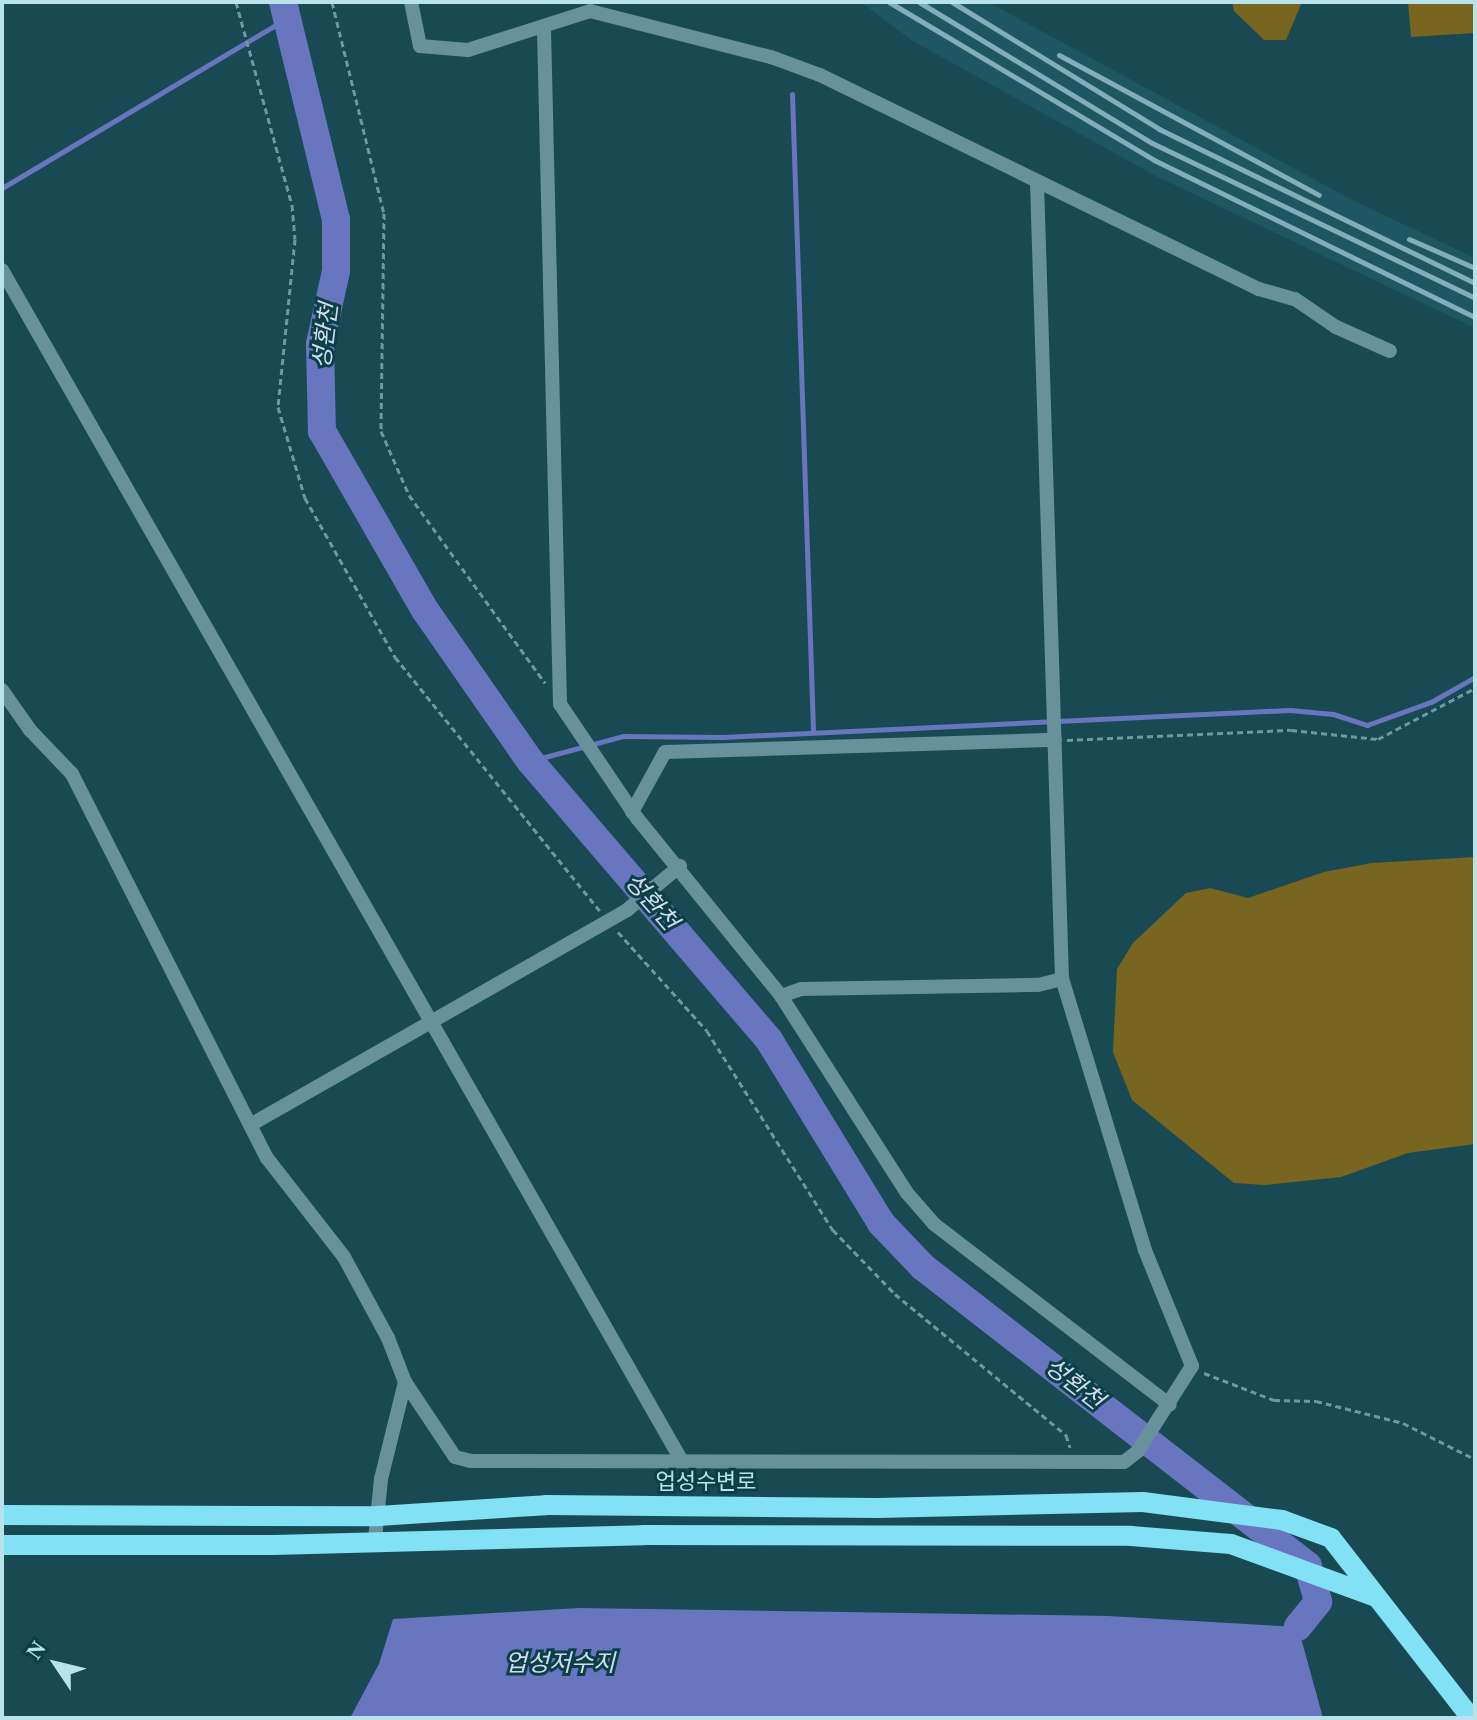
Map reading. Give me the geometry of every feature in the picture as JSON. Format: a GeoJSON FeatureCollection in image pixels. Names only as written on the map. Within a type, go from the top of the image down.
{"type":"FeatureCollection","features":[{"type":"Feature","properties":{"kind":"main road","name":"업성수변로"},"geometry":{"type":"LineString","coordinates":[[2,1515],[378,1516],[546,1505],[878,1508],[1143,1502],[1282,1520],[1331,1538],[1471,1718]]}},
{"type":"Feature","properties":{"kind":"main road"},"geometry":{"type":"LineString","coordinates":[[2,1545],[273,1545],[375,1539],[1131,1536],[1231,1544],[1376,1597]]}},
{"type":"Feature","properties":{"kind":"street"},"geometry":{"type":"LineString","coordinates":[[411,2],[420,46],[468,50],[544,30],[572,13],[599,12],[771,57],[820,75],[1259,289],[1295,299],[1336,327],[1390,351]]}},
{"type":"Feature","properties":{"kind":"street"},"geometry":{"type":"LineString","coordinates":[[544,30],[562,682],[557,693],[566,717],[632,812],[680,866],[781,996],[907,1193],[934,1224],[1170,1405]]}},
{"type":"Feature","properties":{"kind":"street"},"geometry":{"type":"LineString","coordinates":[[2,690],[72,774],[284,1186],[344,1257],[388,1338],[405,1382],[455,1457],[682,1461],[1074,1458],[1124,1462],[1138,1451],[1158,1424],[1192,1366],[1145,1250],[1062,979],[1037,182]]}},
{"type":"Feature","properties":{"kind":"street"},"geometry":{"type":"LineString","coordinates":[[2,270],[682,1461]]}},
{"type":"Feature","properties":{"kind":"street"},"geometry":{"type":"LineString","coordinates":[[632,812],[665,752],[1055,736]]}},
{"type":"Feature","properties":{"kind":"street"},"geometry":{"type":"LineString","coordinates":[[252,1124],[627,910],[680,866]]}},
{"type":"Feature","properties":{"kind":"street"},"geometry":{"type":"LineString","coordinates":[[781,996],[801,989],[1038,985],[1062,979]]}},
{"type":"Feature","properties":{"kind":"street"},"geometry":{"type":"LineString","coordinates":[[375,1539],[381,1479],[405,1382]]}},
{"type":"Feature","properties":{"kind":"path"},"geometry":{"type":"LineString","coordinates":[[236,2],[292,205],[295,239],[278,407],[305,498],[395,657],[608,921],[707,1031],[833,1230],[895,1294],[1066,1435],[1074,1458]]}},
{"type":"Feature","properties":{"kind":"path"},"geometry":{"type":"LineString","coordinates":[[332,2],[384,213],[381,431],[409,495],[541,680],[557,693]]}},
{"type":"Feature","properties":{"kind":"path"},"geometry":{"type":"LineString","coordinates":[[1055,736],[1291,730],[1378,739],[1475,688]]}},
{"type":"Feature","properties":{"kind":"path"},"geometry":{"type":"LineString","coordinates":[[1192,1366],[1274,1400],[1316,1401],[1403,1423],[1475,1459]]}},
{"type":"Feature","properties":{"kind":"shaded area"},"geometry":{"type":"Polygon","coordinates":[[[861,2],[988,2],[1352,200],[1475,258],[1475,328],[1158,177],[913,41],[861,2]]]}},
{"type":"Feature","properties":{"kind":"shaded area"},"geometry":{"type":"Polygon","coordinates":[[[1232,2],[1302,2],[1286,40],[1264,40],[1234,11],[1232,2]]]}},
{"type":"Feature","properties":{"kind":"shaded area"},"geometry":{"type":"Polygon","coordinates":[[[1408,2],[1475,2],[1475,33],[1411,37],[1408,2]]]}},
{"type":"Feature","properties":{"kind":"shaded area"},"geometry":{"type":"Polygon","coordinates":[[[1475,857],[1475,1144],[1408,1153],[1341,1177],[1265,1185],[1234,1183],[1132,1100],[1113,1052],[1117,969],[1133,943],[1186,893],[1210,888],[1248,898],[1324,872],[1372,863],[1475,857]]]}},
{"type":"Feature","properties":{"kind":"water","name":"업성저수지"},"geometry":{"type":"Polygon","coordinates":[[[579,1608],[1108,1616],[1298,1627],[1323,1718],[350,1718],[379,1664],[393,1619],[579,1608]]]}},
{"type":"Feature","properties":{"kind":"waterway","name":"성환천"},"geometry":{"type":"LineString","coordinates":[[283,2],[336,220],[336,271],[320,344],[322,431],[425,610],[530,761],[769,1040],[881,1223],[923,1267],[1308,1566],[1318,1602],[1298,1627]]}},
{"type":"Feature","properties":{"kind":"waterway"},"geometry":{"type":"LineString","coordinates":[[2,188],[285,19]]}},
{"type":"Feature","properties":{"kind":"waterway"},"geometry":{"type":"LineString","coordinates":[[792,94],[813,731]]}},
{"type":"Feature","properties":{"kind":"waterway"},"geometry":{"type":"LineString","coordinates":[[530,761],[623,736],[723,737],[1290,710],[1333,714],[1367,725],[1431,702],[1475,677]]}},
{"type":"Feature","properties":{"kind":"railway"},"geometry":{"type":"LineString","coordinates":[[889,2],[1154,160],[1475,317]]}},
{"type":"Feature","properties":{"kind":"railway"},"geometry":{"type":"LineString","coordinates":[[919,2],[1152,143],[1475,298]]}},
{"type":"Feature","properties":{"kind":"railway"},"geometry":{"type":"LineString","coordinates":[[952,2],[1159,129],[1475,283]]}},
{"type":"Feature","properties":{"kind":"railway"},"geometry":{"type":"LineString","coordinates":[[1059,55],[1319,195]]}},
{"type":"Feature","properties":{"kind":"railway"},"geometry":{"type":"LineString","coordinates":[[1409,239],[1475,268]]}}]}
